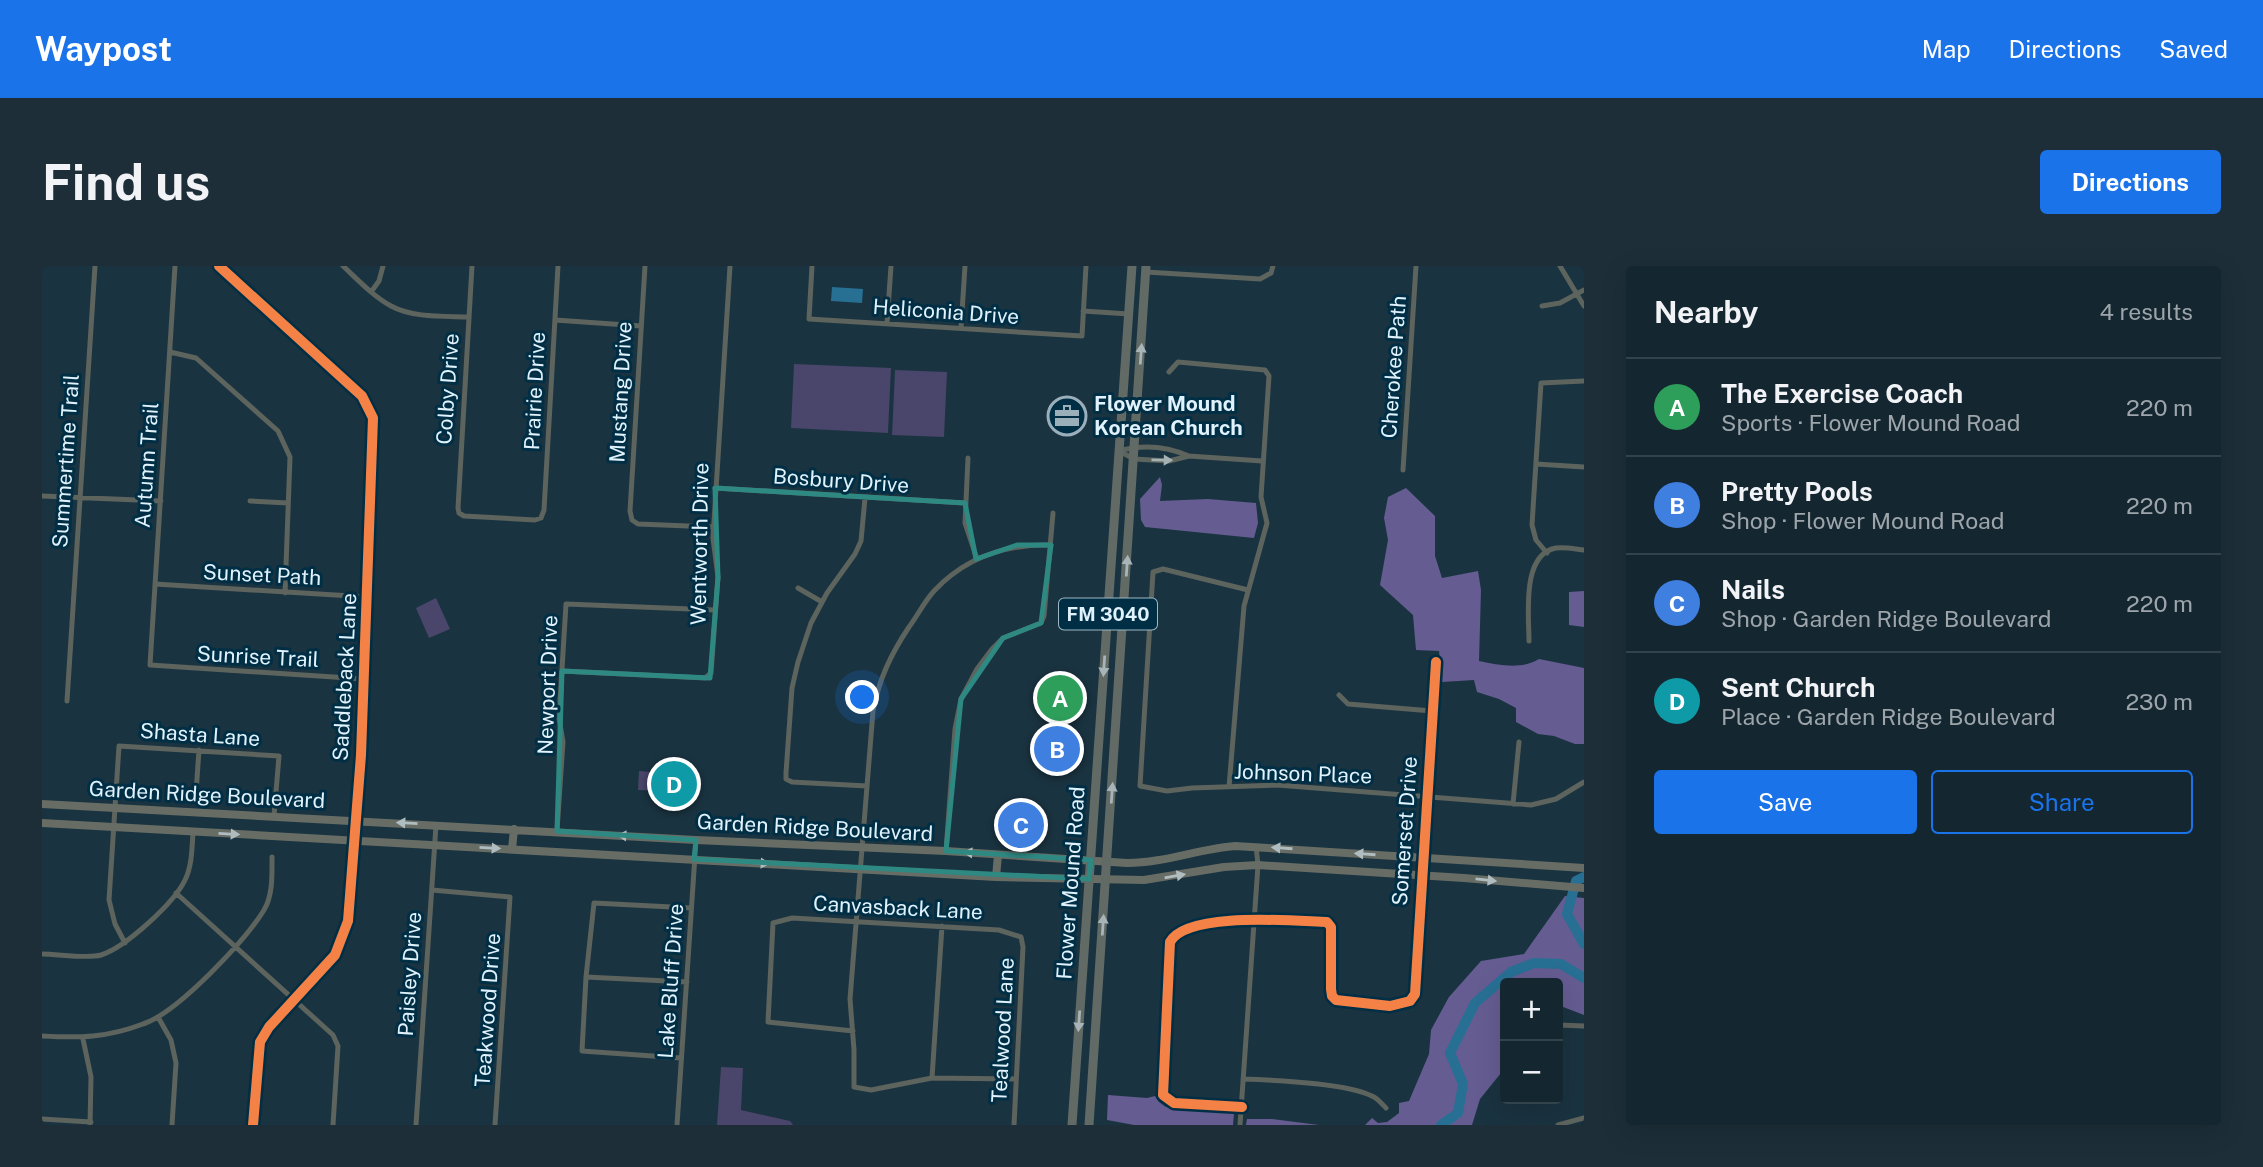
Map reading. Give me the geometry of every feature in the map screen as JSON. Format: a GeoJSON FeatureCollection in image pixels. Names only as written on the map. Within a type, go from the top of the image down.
{"type":"FeatureCollection","features":[{"type":"Feature","properties":{"kind":"main road","name":"Flower Mound Road"},"geometry":{"type":"LineString","coordinates":[[1072,1125],[1132,266]]}},
{"type":"Feature","properties":{"kind":"main road","name":"Flower Mound Road"},"geometry":{"type":"LineString","coordinates":[[1089,1125],[1146,269]]}},
{"type":"Feature","properties":{"kind":"main road","name":"Garden Ridge Boulevard"},"geometry":{"type":"LineString","coordinates":[[42,804],[946,851],[1108,862],[1150,862],[1214,848],[1256,846],[1584,869]]}},
{"type":"Feature","properties":{"kind":"main road","name":"Garden Ridge Boulevard"},"geometry":{"type":"LineString","coordinates":[[42,823],[996,877],[1144,880],[1224,867],[1258,865],[1584,888]]}},
{"type":"Feature","properties":{"kind":"main road"},"geometry":{"type":"LineString","coordinates":[[512,849],[514,829]]}},
{"type":"Feature","properties":{"kind":"main road"},"geometry":{"type":"LineString","coordinates":[[996,877],[999,855]]}},
{"type":"Feature","properties":{"kind":"street","name":"Summertime Trail"},"geometry":{"type":"LineString","coordinates":[[67,701],[94,266]]}},
{"type":"Feature","properties":{"kind":"street","name":"Autumn Trail"},"geometry":{"type":"LineString","coordinates":[[150,665],[175,266]]}},
{"type":"Feature","properties":{"kind":"street","name":"Saddleback Lane"},"geometry":{"type":"LineString","coordinates":[[219,266],[362,396],[370,407],[374,430],[356,841],[348,921],[335,955],[269,1027],[260,1042],[253,1125]]}},
{"type":"Feature","properties":{"kind":"street"},"geometry":{"type":"LineString","coordinates":[[344,266],[370,292],[392,307],[406,312],[469,317]]}},
{"type":"Feature","properties":{"kind":"street"},"geometry":{"type":"LineString","coordinates":[[370,292],[379,281],[383,266]]}},
{"type":"Feature","properties":{"kind":"street","name":"Colby Drive"},"geometry":{"type":"LineString","coordinates":[[472,266],[457,502],[459,513],[535,520],[541,518]]}},
{"type":"Feature","properties":{"kind":"street","name":"Prairie Drive"},"geometry":{"type":"LineString","coordinates":[[541,518],[544,510],[558,266]]}},
{"type":"Feature","properties":{"kind":"street","name":"Mustang Drive"},"geometry":{"type":"LineString","coordinates":[[645,266],[630,511],[632,520],[638,524],[713,527]]}},
{"type":"Feature","properties":{"kind":"street","name":"Wentworth Drive"},"geometry":{"type":"LineString","coordinates":[[562,671],[705,678],[711,673],[718,577],[713,527],[730,266]]}},
{"type":"Feature","properties":{"kind":"street","name":"Heliconia Drive"},"geometry":{"type":"LineString","coordinates":[[813,266],[808,319],[1082,336],[1083,311]]}},
{"type":"Feature","properties":{"kind":"street"},"geometry":{"type":"LineString","coordinates":[[887,324],[891,266]]}},
{"type":"Feature","properties":{"kind":"street"},"geometry":{"type":"LineString","coordinates":[[961,328],[965,266]]}},
{"type":"Feature","properties":{"kind":"street"},"geometry":{"type":"LineString","coordinates":[[1086,266],[1083,311],[1129,314]]}},
{"type":"Feature","properties":{"kind":"street"},"geometry":{"type":"LineString","coordinates":[[1185,275],[1187,266]]}},
{"type":"Feature","properties":{"kind":"street"},"geometry":{"type":"LineString","coordinates":[[1146,269],[1185,275],[1260,279],[1271,273],[1273,266]]}},
{"type":"Feature","properties":{"kind":"street","name":"Cherokee Path"},"geometry":{"type":"LineString","coordinates":[[1403,470],[1416,266]]}},
{"type":"Feature","properties":{"kind":"street"},"geometry":{"type":"LineString","coordinates":[[1560,266],[1584,306]]}},
{"type":"Feature","properties":{"kind":"street"},"geometry":{"type":"LineString","coordinates":[[1542,306],[1560,303],[1584,290]]}},
{"type":"Feature","properties":{"kind":"street"},"geometry":{"type":"LineString","coordinates":[[555,320],[641,326]]}},
{"type":"Feature","properties":{"kind":"street"},"geometry":{"type":"LineString","coordinates":[[170,352],[196,358],[278,431],[290,457],[285,593]]}},
{"type":"Feature","properties":{"kind":"street"},"geometry":{"type":"LineString","coordinates":[[1169,373],[1178,362],[1265,370],[1269,376],[1261,497],[1267,523],[1244,606],[1229,787]]}},
{"type":"Feature","properties":{"kind":"street"},"geometry":{"type":"LineString","coordinates":[[1547,553],[1536,540],[1532,525],[1541,383],[1584,381]]}},
{"type":"Feature","properties":{"kind":"street"},"geometry":{"type":"LineString","coordinates":[[1119,451],[1135,447],[1173,449],[1189,456]]}},
{"type":"Feature","properties":{"kind":"street"},"geometry":{"type":"LineString","coordinates":[[1119,451],[1135,459],[1169,461],[1189,456],[1262,461]]}},
{"type":"Feature","properties":{"kind":"street"},"geometry":{"type":"LineString","coordinates":[[968,458],[966,528],[976,559]]}},
{"type":"Feature","properties":{"kind":"street"},"geometry":{"type":"LineString","coordinates":[[1536,464],[1584,467]]}},
{"type":"Feature","properties":{"kind":"street","name":"Bosbury Drive"},"geometry":{"type":"LineString","coordinates":[[715,488],[965,503]]}},
{"type":"Feature","properties":{"kind":"street"},"geometry":{"type":"LineString","coordinates":[[42,496],[161,501]]}},
{"type":"Feature","properties":{"kind":"street"},"geometry":{"type":"LineString","coordinates":[[865,498],[861,541],[822,602],[806,636],[795,675],[788,726],[786,779],[792,782],[867,786]]}},
{"type":"Feature","properties":{"kind":"street"},"geometry":{"type":"LineString","coordinates":[[250,501],[288,503]]}},
{"type":"Feature","properties":{"kind":"street"},"geometry":{"type":"LineString","coordinates":[[946,851],[955,729],[961,699],[977,669],[1003,638],[1041,623],[1048,587],[1054,513]]}},
{"type":"Feature","properties":{"kind":"street"},"geometry":{"type":"LineString","coordinates":[[1016,1079],[932,1079],[870,1090],[854,1087],[850,999],[873,711],[885,668],[934,591],[952,575],[996,550],[1017,545],[1051,545]]}},
{"type":"Feature","properties":{"kind":"street"},"geometry":{"type":"LineString","coordinates":[[1529,642],[1530,584],[1535,564],[1555,548],[1584,550]]}},
{"type":"Feature","properties":{"kind":"street","name":"Johnson Place"},"geometry":{"type":"LineString","coordinates":[[1248,590],[1163,569],[1153,572],[1140,786],[1167,792],[1277,785],[1513,804],[1548,802],[1584,782]]}},
{"type":"Feature","properties":{"kind":"street","name":"Sunset Path"},"geometry":{"type":"LineString","coordinates":[[155,584],[368,597]]}},
{"type":"Feature","properties":{"kind":"street"},"geometry":{"type":"LineString","coordinates":[[799,588],[822,602]]}},
{"type":"Feature","properties":{"kind":"street","name":"Newport Drive"},"geometry":{"type":"LineString","coordinates":[[557,831],[563,742],[559,718],[566,604],[715,610]]}},
{"type":"Feature","properties":{"kind":"street","name":"Somerset Drive"},"geometry":{"type":"LineString","coordinates":[[1254,920],[1329,923],[1331,989],[1336,1000],[1390,1006],[1410,1000],[1415,994],[1436,662]]}},
{"type":"Feature","properties":{"kind":"street","name":"Sunrise Trail"},"geometry":{"type":"LineString","coordinates":[[150,665],[364,679]]}},
{"type":"Feature","properties":{"kind":"street"},"geometry":{"type":"LineString","coordinates":[[1339,695],[1348,704],[1432,711]]}},
{"type":"Feature","properties":{"kind":"street"},"geometry":{"type":"LineString","coordinates":[[1513,804],[1519,742]]}},
{"type":"Feature","properties":{"kind":"street","name":"Shasta Lane"},"geometry":{"type":"LineString","coordinates":[[114,808],[119,746],[199,750],[279,756],[274,817]]}},
{"type":"Feature","properties":{"kind":"street"},"geometry":{"type":"LineString","coordinates":[[196,793],[199,750]]}},
{"type":"Feature","properties":{"kind":"street"},"geometry":{"type":"LineString","coordinates":[[114,808],[108,900],[115,924],[125,943]]}},
{"type":"Feature","properties":{"kind":"street","name":"Paisley Drive"},"geometry":{"type":"LineString","coordinates":[[416,1125],[436,825]]}},
{"type":"Feature","properties":{"kind":"street"},"geometry":{"type":"LineString","coordinates":[[42,954],[99,956],[125,943],[176,893],[190,868],[193,832]]}},
{"type":"Feature","properties":{"kind":"street","name":"Lake Bluff Drive"},"geometry":{"type":"LineString","coordinates":[[677,1125],[696,840]]}},
{"type":"Feature","properties":{"kind":"street"},"geometry":{"type":"LineString","coordinates":[[1240,1125],[1258,865],[1256,846]]}},
{"type":"Feature","properties":{"kind":"street"},"geometry":{"type":"LineString","coordinates":[[42,1036],[83,1039],[144,1024],[158,1017],[204,980],[265,909],[270,894],[272,858]]}},
{"type":"Feature","properties":{"kind":"street","name":"Teakwood Drive"},"geometry":{"type":"LineString","coordinates":[[432,890],[510,897],[495,1125]]}},
{"type":"Feature","properties":{"kind":"street"},"geometry":{"type":"LineString","coordinates":[[176,893],[325,1027],[338,1046],[333,1125]]}},
{"type":"Feature","properties":{"kind":"street"},"geometry":{"type":"LineString","coordinates":[[681,1059],[582,1051],[586,976],[594,903],[691,908]]}},
{"type":"Feature","properties":{"kind":"street","name":"Canvasback Lane"},"geometry":{"type":"LineString","coordinates":[[853,1031],[771,1024],[767,1019],[773,923],[792,918],[942,926],[999,930],[1021,937]]}},
{"type":"Feature","properties":{"kind":"street"},"geometry":{"type":"LineString","coordinates":[[1242,1107],[1174,1103],[1163,1095],[1170,942],[1174,936],[1190,928],[1219,922],[1254,920]]}},
{"type":"Feature","properties":{"kind":"street"},"geometry":{"type":"LineString","coordinates":[[932,1079],[942,926]]}},
{"type":"Feature","properties":{"kind":"street","name":"Tealwood Lane"},"geometry":{"type":"LineString","coordinates":[[1014,1125],[1023,947],[1021,937]]}},
{"type":"Feature","properties":{"kind":"street"},"geometry":{"type":"LineString","coordinates":[[586,976],[687,982]]}},
{"type":"Feature","properties":{"kind":"street"},"geometry":{"type":"LineString","coordinates":[[158,1017],[171,1040],[176,1063],[172,1125]]}},
{"type":"Feature","properties":{"kind":"street"},"geometry":{"type":"LineString","coordinates":[[1563,1025],[1584,1027]]}},
{"type":"Feature","properties":{"kind":"street"},"geometry":{"type":"LineString","coordinates":[[42,1119],[91,1123],[91,1077],[83,1039]]}},
{"type":"Feature","properties":{"kind":"street"},"geometry":{"type":"LineString","coordinates":[[1243,1079],[1294,1082],[1346,1090],[1373,1097],[1386,1108]]}},
{"type":"Feature","properties":{"kind":"street"},"geometry":{"type":"LineString","coordinates":[[1558,1125],[1584,1118]]}},
{"type":"Feature","properties":{"kind":"highlighted area"},"geometry":{"type":"Polygon","coordinates":[[[715,488],[965,503],[976,559],[1017,545],[1051,545],[1041,623],[1003,638],[961,699],[946,851],[1091,860],[1089,879],[694,859],[696,840],[557,831],[562,671],[710,678],[718,577],[715,488]]]}},
{"type":"Feature","properties":{"kind":"shaded area"},"geometry":{"type":"Polygon","coordinates":[[[794,364],[891,368],[888,433],[791,428],[794,364]]]}},
{"type":"Feature","properties":{"kind":"shaded area"},"geometry":{"type":"Polygon","coordinates":[[[895,370],[947,372],[944,437],[892,435],[895,370]]]}},
{"type":"Feature","properties":{"kind":"shaded area"},"geometry":{"type":"Polygon","coordinates":[[[1160,477],[1160,501],[1208,499],[1256,503],[1258,523],[1254,538],[1145,527],[1141,520],[1140,499],[1160,477]]]}},
{"type":"Feature","properties":{"kind":"shaded area"},"geometry":{"type":"Polygon","coordinates":[[[1406,488],[1435,516],[1435,556],[1442,578],[1478,571],[1481,590],[1479,661],[1517,666],[1539,659],[1584,668],[1584,744],[1538,734],[1516,722],[1516,708],[1477,692],[1474,680],[1442,682],[1439,651],[1416,650],[1413,615],[1380,585],[1388,540],[1384,518],[1388,497],[1406,488]]]}},
{"type":"Feature","properties":{"kind":"shaded area"},"geometry":{"type":"Polygon","coordinates":[[[1584,591],[1584,627],[1569,625],[1569,592],[1584,591]]]}},
{"type":"Feature","properties":{"kind":"shaded area"},"geometry":{"type":"Polygon","coordinates":[[[436,598],[450,629],[429,638],[416,608],[436,598]]]}},
{"type":"Feature","properties":{"kind":"shaded area"},"geometry":{"type":"Polygon","coordinates":[[[639,771],[664,773],[663,791],[638,790],[639,771]]]}},
{"type":"Feature","properties":{"kind":"shaded area"},"geometry":{"type":"Polygon","coordinates":[[[1565,896],[1584,898],[1584,1015],[1563,1007],[1563,978],[1500,978],[1500,1074],[1480,1099],[1472,1125],[1365,1125],[1372,1118],[1378,1123],[1387,1122],[1399,1113],[1399,1103],[1409,1101],[1429,1054],[1431,1030],[1449,997],[1481,961],[1524,954],[1565,896]]]}},
{"type":"Feature","properties":{"kind":"shaded area"},"geometry":{"type":"Polygon","coordinates":[[[721,1067],[743,1068],[741,1110],[790,1121],[793,1125],[717,1125],[721,1067]]]}},
{"type":"Feature","properties":{"kind":"shaded area"},"geometry":{"type":"Polygon","coordinates":[[[1108,1095],[1147,1098],[1155,1096],[1166,1107],[1234,1113],[1233,1125],[1134,1125],[1107,1120],[1108,1095]]]}},
{"type":"Feature","properties":{"kind":"shaded area"},"geometry":{"type":"Polygon","coordinates":[[[1247,1119],[1272,1119],[1319,1125],[1246,1125],[1247,1119]]]}},
{"type":"Feature","properties":{"kind":"water"},"geometry":{"type":"Polygon","coordinates":[[[832,287],[863,289],[862,303],[831,301],[832,287]]]}},
{"type":"Feature","properties":{"kind":"waterway"},"geometry":{"type":"LineString","coordinates":[[1584,877],[1576,881],[1567,914],[1584,944]]}},
{"type":"Feature","properties":{"kind":"waterway"},"geometry":{"type":"LineString","coordinates":[[1441,1125],[1458,1113],[1463,1084],[1450,1053],[1475,1003],[1511,972],[1534,963],[1561,964],[1584,978]]}},
{"type":"Feature","properties":{"kind":"cycle path"},"geometry":{"type":"LineString","coordinates":[[219,266],[362,396],[373,418],[361,755],[348,921],[335,955],[269,1027],[260,1042],[253,1125]]}},
{"type":"Feature","properties":{"kind":"cycle path"},"geometry":{"type":"LineString","coordinates":[[1242,1107],[1174,1103],[1163,1095],[1170,942],[1180,932],[1218,922],[1327,922],[1331,927],[1331,989],[1336,1000],[1390,1006],[1410,1001],[1415,994],[1436,662]]}},
{"type":"Feature","properties":{"kind":"place","name":"Flower Mound Korean Church"},"geometry":{"type":"Point","coordinates":[1067,416]}},
{"type":"Feature","properties":{"kind":"place","name":"The Exercise Coach"},"geometry":{"type":"Point","coordinates":[1060,698]}},
{"type":"Feature","properties":{"kind":"place","name":"Pretty Pools"},"geometry":{"type":"Point","coordinates":[1057,749]}},
{"type":"Feature","properties":{"kind":"place","name":"Sent Church"},"geometry":{"type":"Point","coordinates":[674,784]}},
{"type":"Feature","properties":{"kind":"place","name":"Nails"},"geometry":{"type":"Point","coordinates":[1021,825]}}]}
